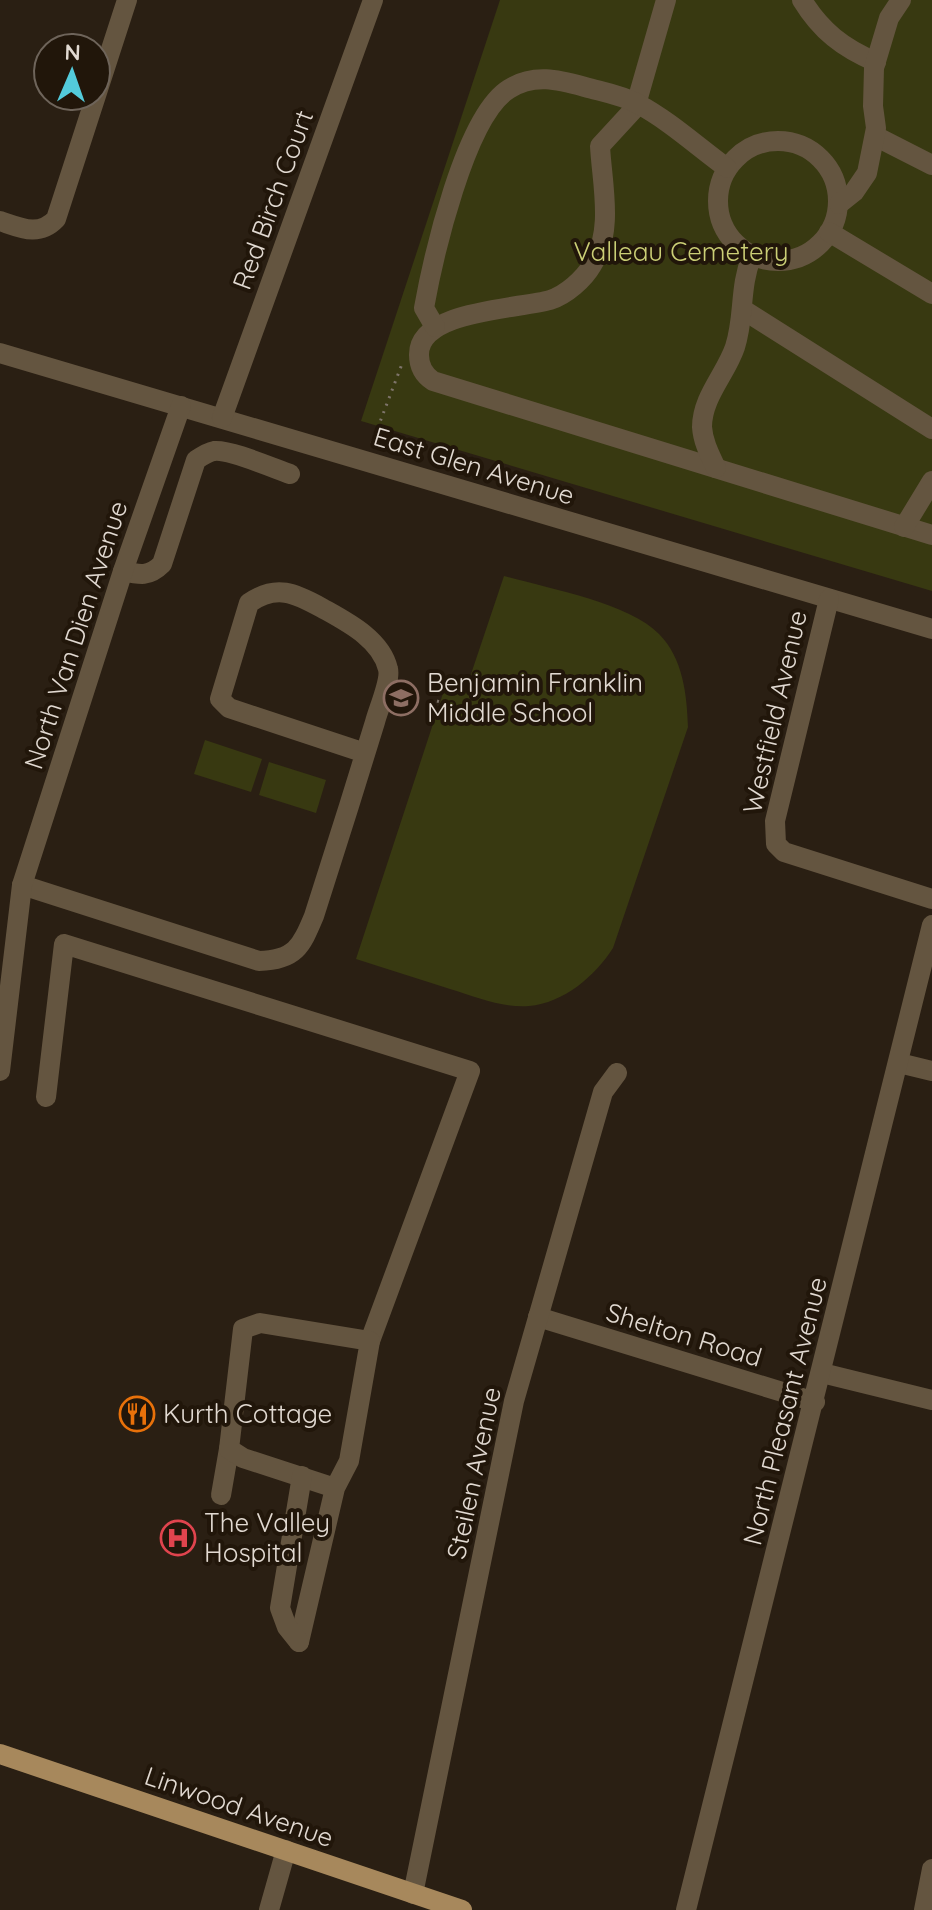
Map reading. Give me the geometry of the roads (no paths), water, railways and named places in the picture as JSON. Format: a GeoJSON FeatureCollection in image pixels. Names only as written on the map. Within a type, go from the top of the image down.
{"type":"FeatureCollection","features":[{"type":"Feature","properties":{"kind":"main road","name":"Linwood Avenue"},"geometry":{"type":"LineString","coordinates":[[0,1754],[462,1910]]}},
{"type":"Feature","properties":{"kind":"street"},"geometry":{"type":"LineString","coordinates":[[0,221],[31,231],[41,230],[56,219],[127,0]]}},
{"type":"Feature","properties":{"kind":"street","name":"Red Birch Court"},"geometry":{"type":"LineString","coordinates":[[222,418],[373,0]]}},
{"type":"Feature","properties":{"kind":"street"},"geometry":{"type":"LineString","coordinates":[[666,0],[635,108],[600,146],[604,235],[595,260],[578,283],[553,299],[459,318],[435,327],[422,340],[419,350],[421,366],[433,381],[932,535]]}},
{"type":"Feature","properties":{"kind":"street"},"geometry":{"type":"LineString","coordinates":[[802,0],[832,38],[876,62]]}},
{"type":"Feature","properties":{"kind":"street"},"geometry":{"type":"LineString","coordinates":[[839,204],[854,192],[867,173],[876,128],[873,106],[876,62],[889,18],[901,0]]}},
{"type":"Feature","properties":{"kind":"street"},"geometry":{"type":"LineString","coordinates":[[435,327],[424,308],[445,218],[481,120],[507,90],[534,79],[555,79],[619,96],[637,103],[727,168]]}},
{"type":"Feature","properties":{"kind":"street"},"geometry":{"type":"LineString","coordinates":[[875,136],[932,165]]}},
{"type":"Feature","properties":{"kind":"street"},"geometry":{"type":"LineString","coordinates":[[769,141],[789,141],[811,149],[829,167],[838,189],[836,221],[814,250],[791,260],[768,261],[752,256],[738,246],[725,229],[718,203],[721,181],[727,168],[750,147],[769,141]]}},
{"type":"Feature","properties":{"kind":"street"},"geometry":{"type":"LineString","coordinates":[[829,232],[932,294]]}},
{"type":"Feature","properties":{"kind":"street"},"geometry":{"type":"LineString","coordinates":[[716,468],[704,442],[702,427],[705,407],[734,350],[742,309],[742,290],[752,256]]}},
{"type":"Feature","properties":{"kind":"street"},"geometry":{"type":"LineString","coordinates":[[742,309],[932,429]]}},
{"type":"Feature","properties":{"kind":"street","name":"East Glen Avenue"},"geometry":{"type":"LineString","coordinates":[[0,353],[932,629]]}},
{"type":"Feature","properties":{"kind":"street","name":"North Van Dien Avenue"},"geometry":{"type":"LineString","coordinates":[[0,1071],[22,885],[123,571],[181,406]]}},
{"type":"Feature","properties":{"kind":"street"},"geometry":{"type":"LineString","coordinates":[[256,464],[289,454],[297,440]]}},
{"type":"Feature","properties":{"kind":"street"},"geometry":{"type":"LineString","coordinates":[[123,571],[142,575],[153,572],[162,564],[196,460],[216,451],[290,474]]}},
{"type":"Feature","properties":{"kind":"street"},"geometry":{"type":"LineString","coordinates":[[904,527],[932,481]]}},
{"type":"Feature","properties":{"kind":"street"},"geometry":{"type":"LineString","coordinates":[[22,885],[259,961],[279,960],[304,939],[314,916],[365,753],[390,672],[370,640],[320,607],[286,592],[271,591],[249,603],[220,699],[229,708],[365,753]]}},
{"type":"Feature","properties":{"kind":"street","name":"Westfield Avenue"},"geometry":{"type":"LineString","coordinates":[[829,599],[775,821],[776,844],[784,852],[932,899]]}},
{"type":"Feature","properties":{"kind":"street","name":"North Pleasant Avenue"},"geometry":{"type":"LineString","coordinates":[[686,1910],[932,925]]}},
{"type":"Feature","properties":{"kind":"street"},"geometry":{"type":"LineString","coordinates":[[46,1097],[64,944],[470,1071],[370,1341],[349,1461],[335,1488],[299,1642],[287,1627],[280,1608],[302,1476]]}},
{"type":"Feature","properties":{"kind":"street"},"geometry":{"type":"LineString","coordinates":[[899,1063],[932,1071]]}},
{"type":"Feature","properties":{"kind":"street","name":"Steilen Avenue"},"geometry":{"type":"LineString","coordinates":[[413,1894],[514,1401],[603,1092],[617,1073]]}},
{"type":"Feature","properties":{"kind":"street","name":"Shelton Road"},"geometry":{"type":"LineString","coordinates":[[538,1317],[815,1402]]}},
{"type":"Feature","properties":{"kind":"street"},"geometry":{"type":"LineString","coordinates":[[221,1495],[243,1329],[260,1323],[370,1341]]}},
{"type":"Feature","properties":{"kind":"street"},"geometry":{"type":"LineString","coordinates":[[822,1373],[932,1400]]}},
{"type":"Feature","properties":{"kind":"street"},"geometry":{"type":"LineString","coordinates":[[229,1449],[243,1458],[335,1488]]}},
{"type":"Feature","properties":{"kind":"street"},"geometry":{"type":"LineString","coordinates":[[269,1910],[286,1850]]}},
{"type":"Feature","properties":{"kind":"street"},"geometry":{"type":"LineString","coordinates":[[924,1910],[932,1869]]}},
{"type":"Feature","properties":{"kind":"place","name":"Benjamin Franklin Middle School"},"geometry":{"type":"Point","coordinates":[401,698]}},
{"type":"Feature","properties":{"kind":"place","name":"Kurth Cottage"},"geometry":{"type":"Point","coordinates":[137,1414]}},
{"type":"Feature","properties":{"kind":"place","name":"The Valley Hospital"},"geometry":{"type":"Point","coordinates":[178,1538]}},
{"type":"Feature","properties":{"kind":"park label","name":"Valleau Cemetery"},"geometry":{"type":"Point","coordinates":[681,252]}}]}
